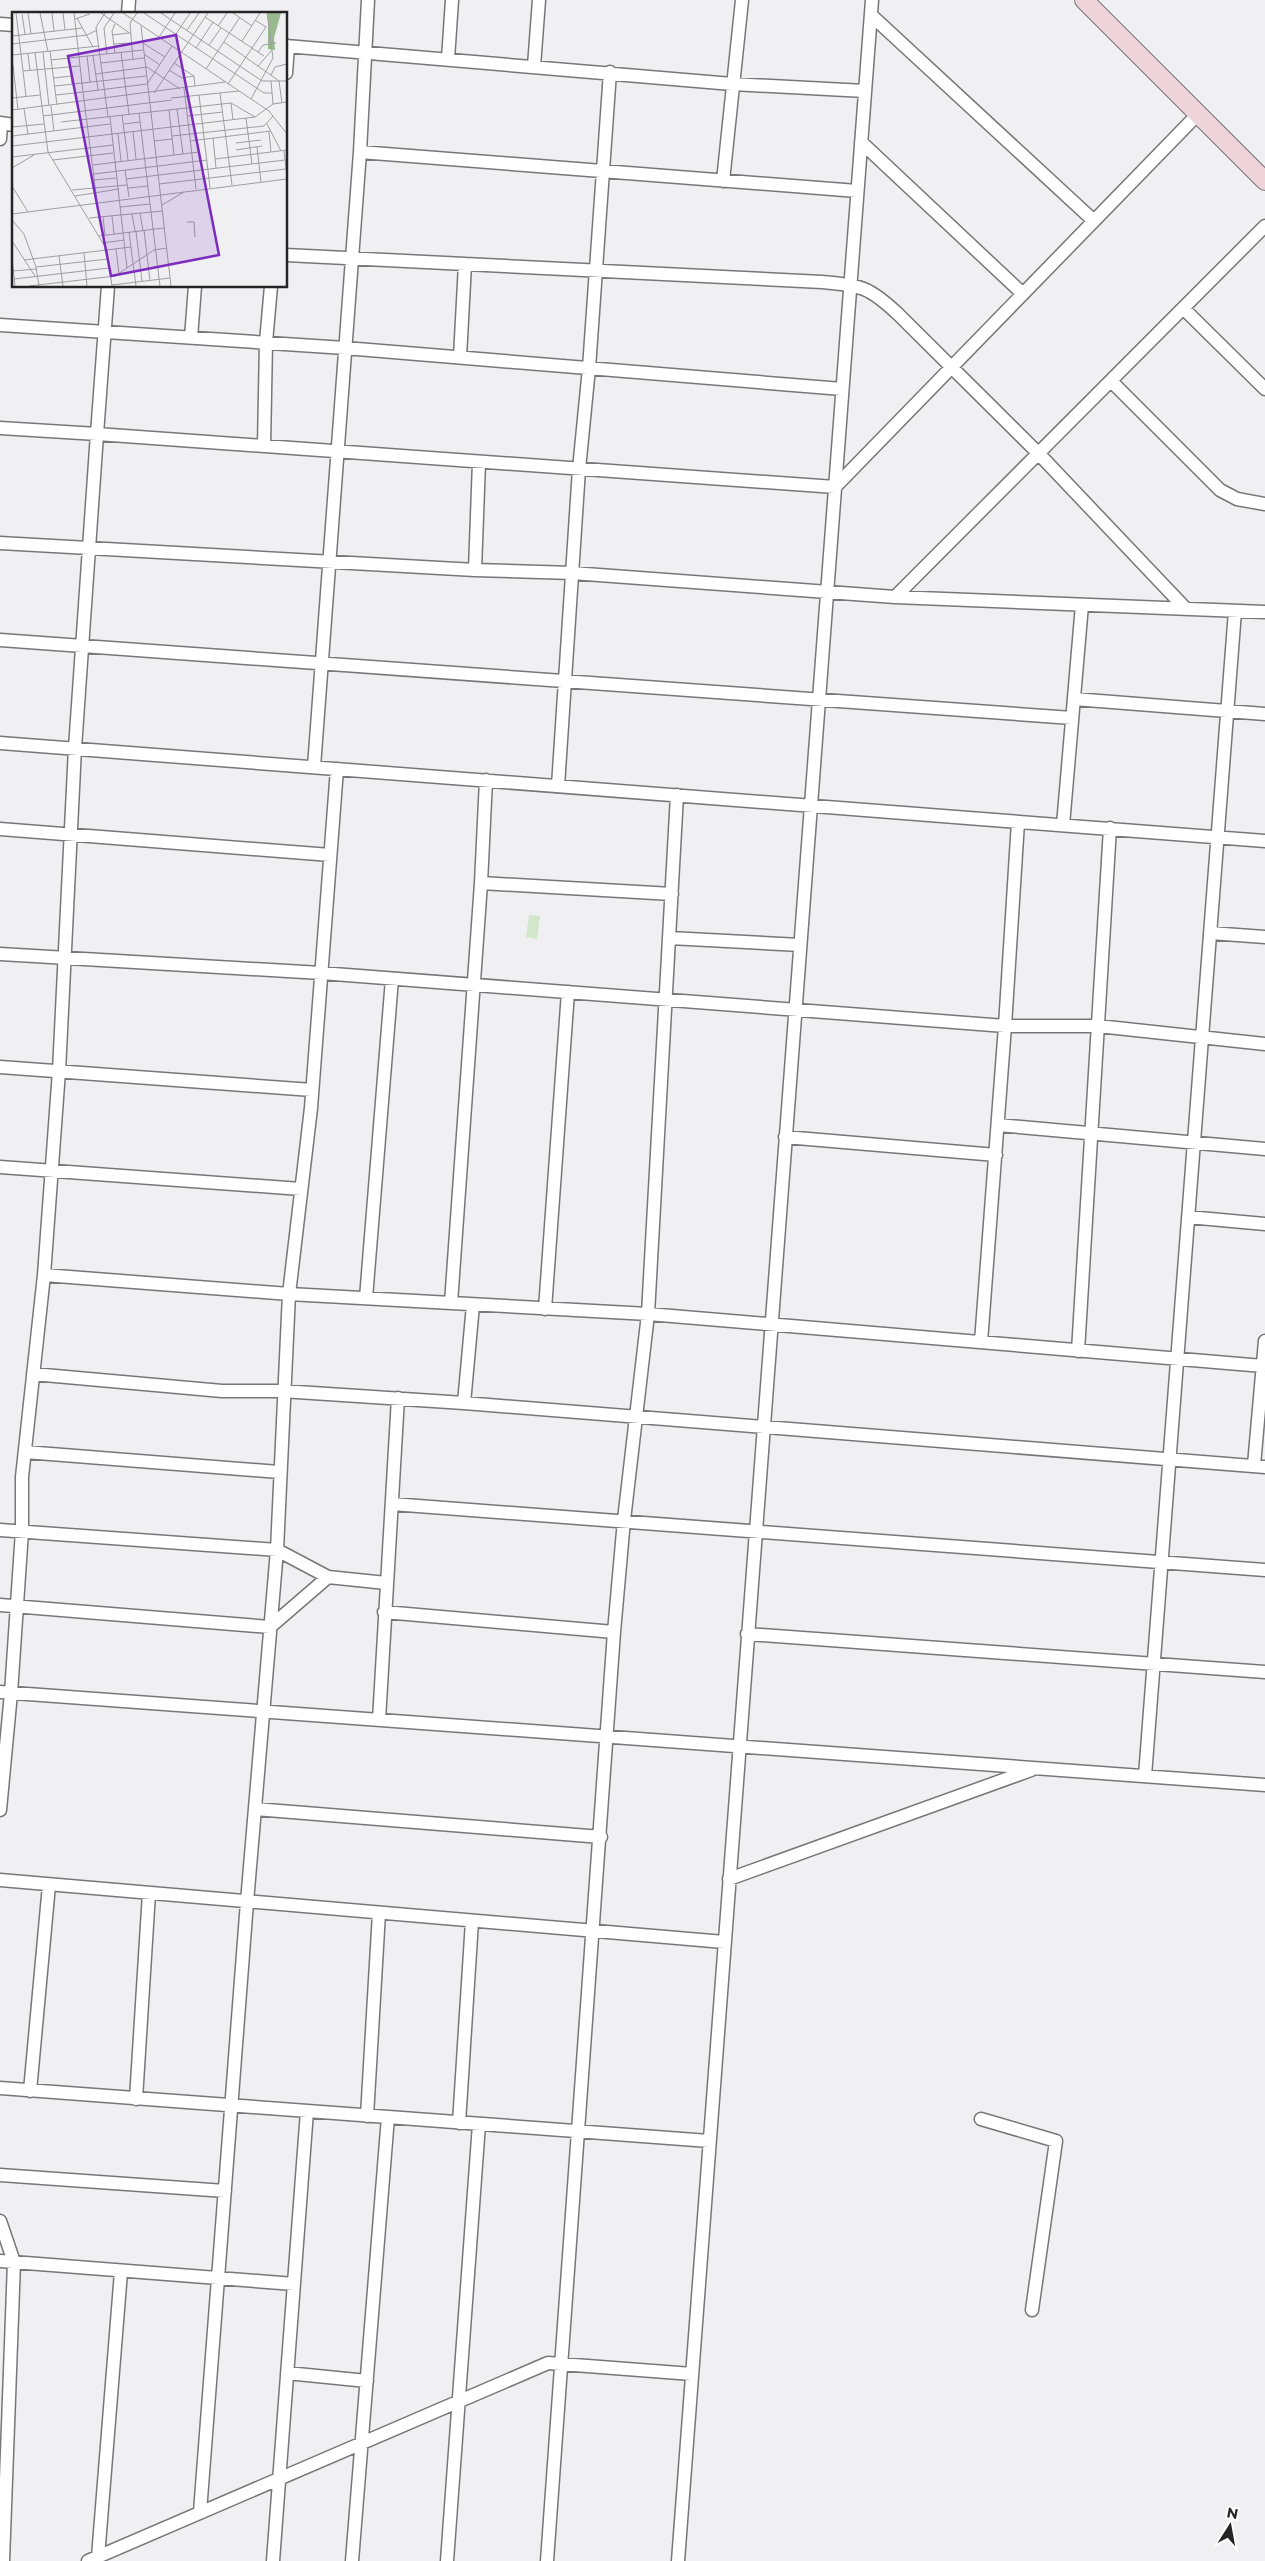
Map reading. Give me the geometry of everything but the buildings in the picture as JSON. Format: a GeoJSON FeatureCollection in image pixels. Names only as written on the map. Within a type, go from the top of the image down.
{"type":"FeatureCollection","features":[{"type":"Feature","properties":{"kind":"main road"},"geometry":{"type":"LineString","coordinates":[[1084,0],[1265,181]]}},
{"type":"Feature","properties":{"kind":"street"},"geometry":{"type":"LineString","coordinates":[[314,767],[360,152],[368,0]]}},
{"type":"Feature","properties":{"kind":"street"},"geometry":{"type":"LineString","coordinates":[[448,59],[452,0]]}},
{"type":"Feature","properties":{"kind":"street"},"geometry":{"type":"LineString","coordinates":[[534,66],[539,0]]}},
{"type":"Feature","properties":{"kind":"street"},"geometry":{"type":"LineString","coordinates":[[723,181],[742,0]]}},
{"type":"Feature","properties":{"kind":"street"},"geometry":{"type":"LineString","coordinates":[[678,2561],[872,0]]}},
{"type":"Feature","properties":{"kind":"street"},"geometry":{"type":"LineString","coordinates":[[871,15],[1094,221]]}},
{"type":"Feature","properties":{"kind":"street"},"geometry":{"type":"LineString","coordinates":[[288,46],[610,72],[732,84],[865,92]]}},
{"type":"Feature","properties":{"kind":"street"},"geometry":{"type":"LineString","coordinates":[[558,786],[579,469],[589,368],[610,72]]}},
{"type":"Feature","properties":{"kind":"street"},"geometry":{"type":"LineString","coordinates":[[0,428],[835,487],[1198,114]]}},
{"type":"Feature","properties":{"kind":"street"},"geometry":{"type":"LineString","coordinates":[[0,139],[5,124]]}},
{"type":"Feature","properties":{"kind":"street"},"geometry":{"type":"LineString","coordinates":[[861,142],[1022,294]]}},
{"type":"Feature","properties":{"kind":"street"},"geometry":{"type":"LineString","coordinates":[[360,152],[857,191]]}},
{"type":"Feature","properties":{"kind":"street"},"geometry":{"type":"LineString","coordinates":[[894,597],[1265,226]]}},
{"type":"Feature","properties":{"kind":"street"},"geometry":{"type":"LineString","coordinates":[[288,255],[850,285],[877,294],[1038,453],[1186,609]]}},
{"type":"Feature","properties":{"kind":"street"},"geometry":{"type":"LineString","coordinates":[[460,357],[465,264]]}},
{"type":"Feature","properties":{"kind":"street"},"geometry":{"type":"LineString","coordinates":[[0,1810],[6,1693],[17,1606],[25,1452],[44,1275],[52,1171],[66,959],[75,748],[108,288]]}},
{"type":"Feature","properties":{"kind":"street"},"geometry":{"type":"LineString","coordinates":[[192,338],[195,288]]}},
{"type":"Feature","properties":{"kind":"street"},"geometry":{"type":"LineString","coordinates":[[264,446],[266,342],[271,288]]}},
{"type":"Feature","properties":{"kind":"street"},"geometry":{"type":"LineString","coordinates":[[1183,308],[1265,389]]}},
{"type":"Feature","properties":{"kind":"street"},"geometry":{"type":"LineString","coordinates":[[0,325],[345,348],[842,389]]}},
{"type":"Feature","properties":{"kind":"street"},"geometry":{"type":"LineString","coordinates":[[1111,381],[1220,490],[1237,499],[1265,504]]}},
{"type":"Feature","properties":{"kind":"street"},"geometry":{"type":"LineString","coordinates":[[475,570],[479,462]]}},
{"type":"Feature","properties":{"kind":"street"},"geometry":{"type":"LineString","coordinates":[[0,543],[89,550],[475,570],[572,573],[894,597],[1265,612]]}},
{"type":"Feature","properties":{"kind":"street"},"geometry":{"type":"LineString","coordinates":[[1063,825],[1082,605]]}},
{"type":"Feature","properties":{"kind":"street"},"geometry":{"type":"LineString","coordinates":[[1145,1776],[1235,611]]}},
{"type":"Feature","properties":{"kind":"street"},"geometry":{"type":"LineString","coordinates":[[0,640],[322,665],[1072,718]]}},
{"type":"Feature","properties":{"kind":"street"},"geometry":{"type":"LineString","coordinates":[[1074,699],[1265,714]]}},
{"type":"Feature","properties":{"kind":"street"},"geometry":{"type":"LineString","coordinates":[[0,743],[1265,841]]}},
{"type":"Feature","properties":{"kind":"street"},"geometry":{"type":"LineString","coordinates":[[200,2512],[247,1902],[277,1550],[282,1391],[289,1294],[312,1090],[337,769]]}},
{"type":"Feature","properties":{"kind":"street"},"geometry":{"type":"LineString","coordinates":[[451,1304],[481,883],[486,780]]}},
{"type":"Feature","properties":{"kind":"street"},"geometry":{"type":"LineString","coordinates":[[547,2561],[601,1836],[614,1632],[624,1520],[648,1314],[677,795]]}},
{"type":"Feature","properties":{"kind":"street"},"geometry":{"type":"LineString","coordinates":[[981,1342],[996,1155],[1018,822]]}},
{"type":"Feature","properties":{"kind":"street"},"geometry":{"type":"LineString","coordinates":[[1078,1351],[1110,828]]}},
{"type":"Feature","properties":{"kind":"street"},"geometry":{"type":"LineString","coordinates":[[0,829],[330,855]]}},
{"type":"Feature","properties":{"kind":"street"},"geometry":{"type":"LineString","coordinates":[[481,883],[672,894]]}},
{"type":"Feature","properties":{"kind":"street"},"geometry":{"type":"LineString","coordinates":[[1210,932],[1265,937]]}},
{"type":"Feature","properties":{"kind":"street"},"geometry":{"type":"LineString","coordinates":[[670,938],[800,945]]}},
{"type":"Feature","properties":{"kind":"street"},"geometry":{"type":"LineString","coordinates":[[0,954],[321,973],[1005,1026],[1098,1026],[1265,1044]]}},
{"type":"Feature","properties":{"kind":"street"},"geometry":{"type":"LineString","coordinates":[[366,1298],[392,979]]}},
{"type":"Feature","properties":{"kind":"street"},"geometry":{"type":"LineString","coordinates":[[545,1309],[568,992]]}},
{"type":"Feature","properties":{"kind":"street"},"geometry":{"type":"LineString","coordinates":[[0,1067],[312,1090]]}},
{"type":"Feature","properties":{"kind":"street"},"geometry":{"type":"LineString","coordinates":[[998,1125],[1265,1148]]}},
{"type":"Feature","properties":{"kind":"street"},"geometry":{"type":"LineString","coordinates":[[785,1137],[996,1155]]}},
{"type":"Feature","properties":{"kind":"street"},"geometry":{"type":"LineString","coordinates":[[0,1167],[301,1189]]}},
{"type":"Feature","properties":{"kind":"street"},"geometry":{"type":"LineString","coordinates":[[1188,1218],[1265,1224]]}},
{"type":"Feature","properties":{"kind":"street"},"geometry":{"type":"LineString","coordinates":[[44,1275],[289,1294],[648,1314],[1263,1366]]}},
{"type":"Feature","properties":{"kind":"street"},"geometry":{"type":"LineString","coordinates":[[464,1403],[473,1305]]}},
{"type":"Feature","properties":{"kind":"street"},"geometry":{"type":"LineString","coordinates":[[33,1374],[222,1391],[282,1391],[398,1398],[1260,1466],[1265,1341]]}},
{"type":"Feature","properties":{"kind":"street"},"geometry":{"type":"LineString","coordinates":[[379,1720],[398,1398]]}},
{"type":"Feature","properties":{"kind":"street"},"geometry":{"type":"LineString","coordinates":[[25,1452],[279,1472]]}},
{"type":"Feature","properties":{"kind":"street"},"geometry":{"type":"LineString","coordinates":[[392,1504],[624,1520],[755,1532],[1265,1570]]}},
{"type":"Feature","properties":{"kind":"street"},"geometry":{"type":"LineString","coordinates":[[0,1530],[277,1550],[328,1577],[386,1583]]}},
{"type":"Feature","properties":{"kind":"street"},"geometry":{"type":"LineString","coordinates":[[0,1605],[270,1627],[328,1577]]}},
{"type":"Feature","properties":{"kind":"street"},"geometry":{"type":"LineString","coordinates":[[384,1612],[614,1632]]}},
{"type":"Feature","properties":{"kind":"street"},"geometry":{"type":"LineString","coordinates":[[747,1634],[1265,1672]]}},
{"type":"Feature","properties":{"kind":"street"},"geometry":{"type":"LineString","coordinates":[[6,1693],[1265,1785]]}},
{"type":"Feature","properties":{"kind":"street"},"geometry":{"type":"LineString","coordinates":[[729,1879],[1036,1768]]}},
{"type":"Feature","properties":{"kind":"street"},"geometry":{"type":"LineString","coordinates":[[255,1809],[601,1836]]}},
{"type":"Feature","properties":{"kind":"street"},"geometry":{"type":"LineString","coordinates":[[0,1880],[724,1942]]}},
{"type":"Feature","properties":{"kind":"street"},"geometry":{"type":"LineString","coordinates":[[30,2090],[49,1885]]}},
{"type":"Feature","properties":{"kind":"street"},"geometry":{"type":"LineString","coordinates":[[136,2098],[149,1893]]}},
{"type":"Feature","properties":{"kind":"street"},"geometry":{"type":"LineString","coordinates":[[367,2116],[379,1913]]}},
{"type":"Feature","properties":{"kind":"street"},"geometry":{"type":"LineString","coordinates":[[459,2123],[472,1921]]}},
{"type":"Feature","properties":{"kind":"street"},"geometry":{"type":"LineString","coordinates":[[0,2088],[709,2141]]}},
{"type":"Feature","properties":{"kind":"street"},"geometry":{"type":"LineString","coordinates":[[273,2561],[307,2111]]}},
{"type":"Feature","properties":{"kind":"street"},"geometry":{"type":"LineString","coordinates":[[352,2561],[388,2117]]}},
{"type":"Feature","properties":{"kind":"street"},"geometry":{"type":"LineString","coordinates":[[981,2119],[1056,2141],[1032,2310]]}},
{"type":"Feature","properties":{"kind":"street"},"geometry":{"type":"LineString","coordinates":[[447,2561],[479,2124]]}},
{"type":"Feature","properties":{"kind":"street"},"geometry":{"type":"LineString","coordinates":[[0,2174],[225,2191]]}},
{"type":"Feature","properties":{"kind":"street"},"geometry":{"type":"LineString","coordinates":[[0,2221],[14,2262],[5,2369],[3,2561]]}},
{"type":"Feature","properties":{"kind":"street"},"geometry":{"type":"LineString","coordinates":[[0,2261],[121,2272],[294,2284]]}},
{"type":"Feature","properties":{"kind":"street"},"geometry":{"type":"LineString","coordinates":[[121,2272],[93,2559],[548,2363],[692,2374]]}},
{"type":"Feature","properties":{"kind":"street"},"geometry":{"type":"LineString","coordinates":[[287,2373],[367,2381]]}},
{"type":"Feature","properties":{"kind":"green space"},"geometry":{"type":"Polygon","coordinates":[[[529,915],[540,916],[537,939],[526,937],[529,915]]]}}]}
